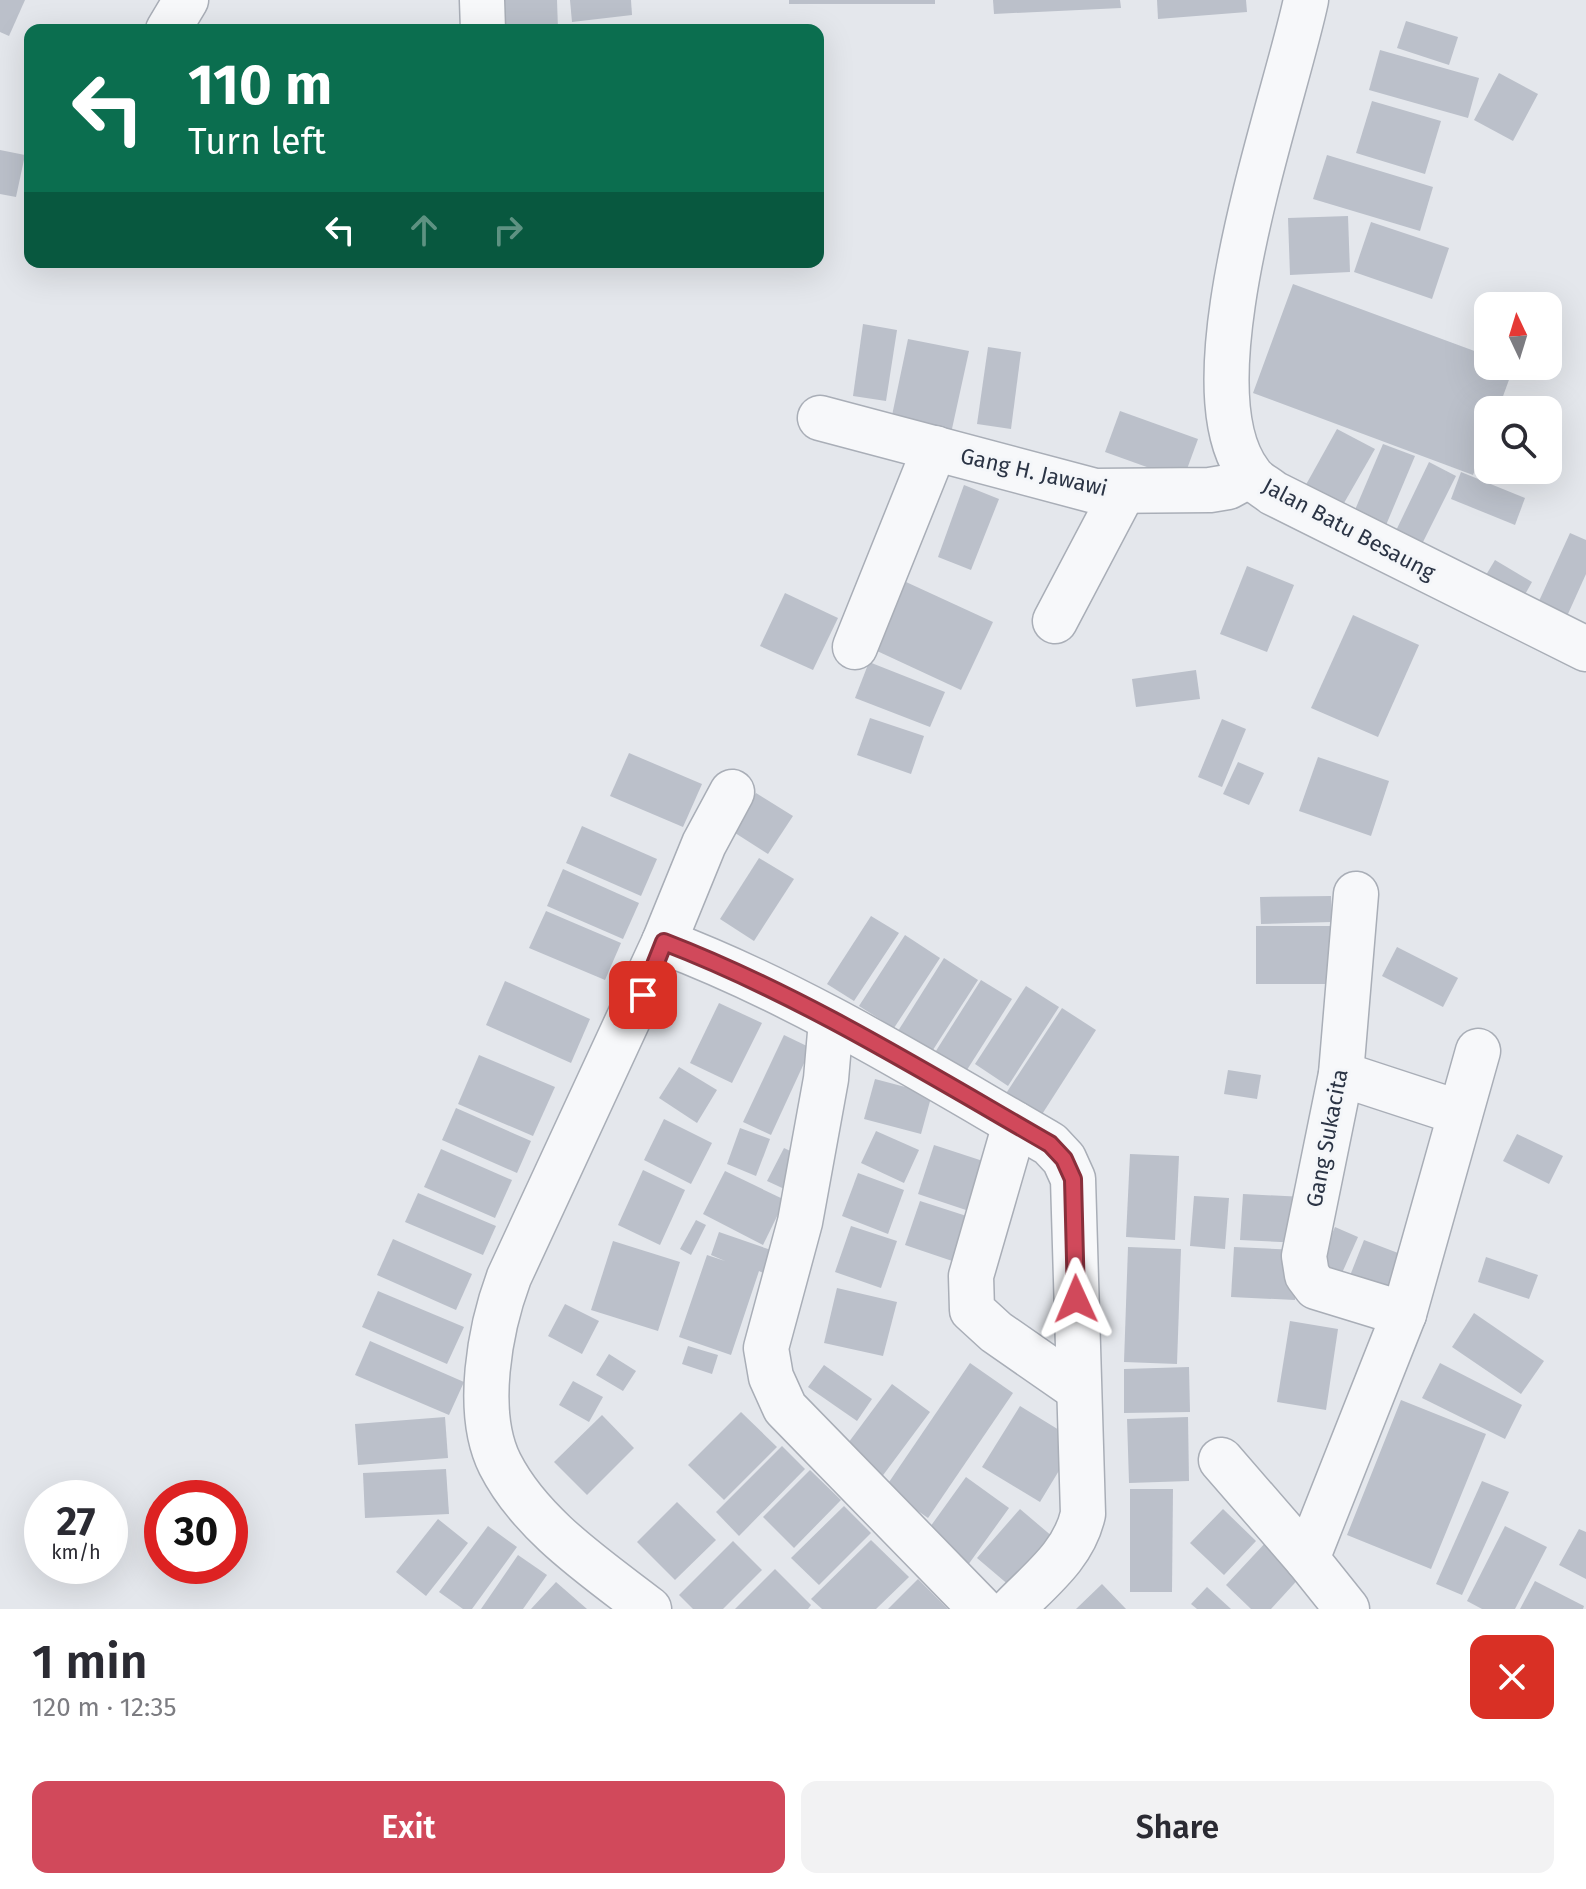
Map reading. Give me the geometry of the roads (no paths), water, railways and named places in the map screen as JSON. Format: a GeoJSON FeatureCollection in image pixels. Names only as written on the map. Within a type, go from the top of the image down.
{"type":"FeatureCollection","features":[{"type":"Feature","properties":{"kind":"street"},"geometry":{"type":"LineString","coordinates":[[172,24],[186,0]]}},
{"type":"Feature","properties":{"kind":"street"},"geometry":{"type":"LineString","coordinates":[[482,0],[483,24]]}},
{"type":"Feature","properties":{"kind":"street","name":"Jalan Batu Besaung"},"geometry":{"type":"LineString","coordinates":[[1306,0],[1234,285],[1227,366],[1229,414],[1234,442],[1250,475],[1273,493],[1586,649]]}},
{"type":"Feature","properties":{"kind":"street","name":"Gang H. Jawawi"},"geometry":{"type":"LineString","coordinates":[[820,418],[1095,491],[1210,490],[1228,487],[1250,475]]}},
{"type":"Feature","properties":{"kind":"street"},"geometry":{"type":"LineString","coordinates":[[855,647],[935,448]]}},
{"type":"Feature","properties":{"kind":"street"},"geometry":{"type":"LineString","coordinates":[[1055,621],[1123,492]]}},
{"type":"Feature","properties":{"kind":"street"},"geometry":{"type":"LineString","coordinates":[[649,1609],[567,1545],[515,1488],[498,1461],[489,1419],[486,1378],[490,1335],[509,1277],[664,942],[704,844],[732,792]]}},
{"type":"Feature","properties":{"kind":"street","name":"Gang Sukacita"},"geometry":{"type":"LineString","coordinates":[[1356,894],[1341,1074],[1304,1256],[1307,1275],[1316,1287],[1404,1314]]}},
{"type":"Feature","properties":{"kind":"street"},"geometry":{"type":"LineString","coordinates":[[664,942],[720,963],[831,1021],[1050,1144],[1064,1159],[1073,1179],[1078,1389],[1085,1492],[1079,1532],[1068,1552],[1012,1609]]}},
{"type":"Feature","properties":{"kind":"street"},"geometry":{"type":"LineString","coordinates":[[831,1021],[826,1079],[800,1222],[766,1348],[771,1377],[785,1408],[981,1609]]}},
{"type":"Feature","properties":{"kind":"street"},"geometry":{"type":"LineString","coordinates":[[1307,1559],[1404,1314],[1478,1051]]}},
{"type":"Feature","properties":{"kind":"street"},"geometry":{"type":"LineString","coordinates":[[1341,1074],[1460,1113]]}},
{"type":"Feature","properties":{"kind":"street"},"geometry":{"type":"LineString","coordinates":[[1015,1124],[971,1276],[972,1310],[996,1332],[1078,1389]]}},
{"type":"Feature","properties":{"kind":"street"},"geometry":{"type":"LineString","coordinates":[[1221,1460],[1347,1609]]}}]}
